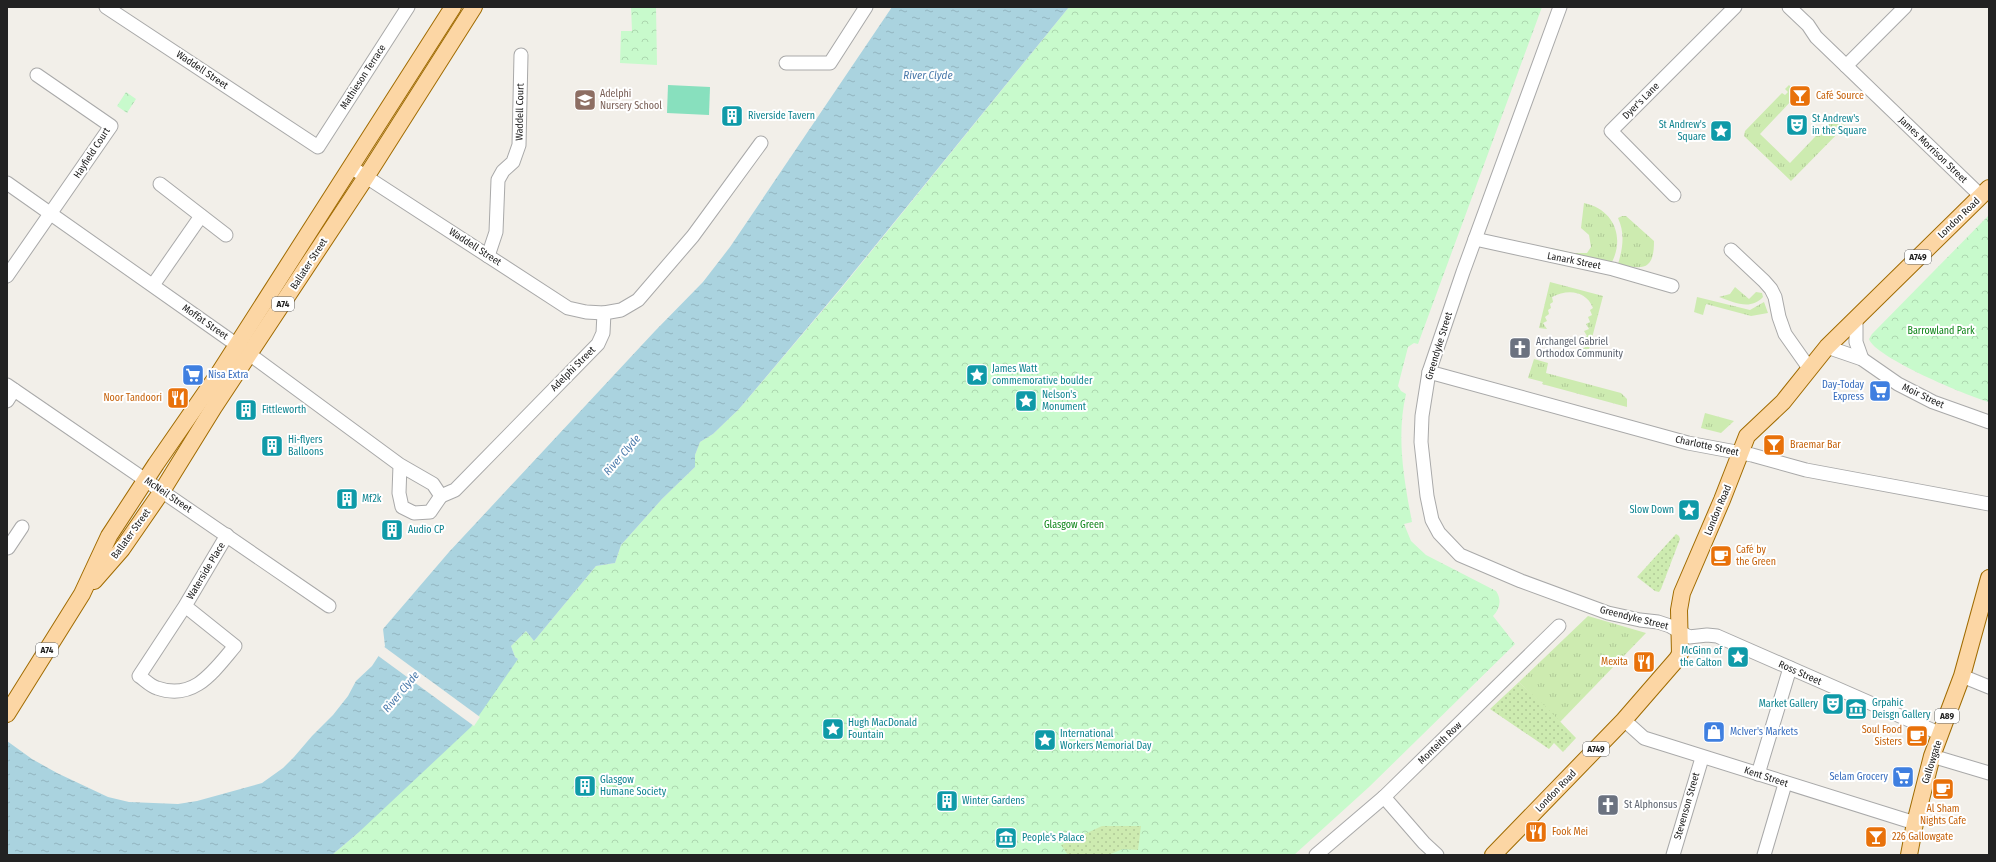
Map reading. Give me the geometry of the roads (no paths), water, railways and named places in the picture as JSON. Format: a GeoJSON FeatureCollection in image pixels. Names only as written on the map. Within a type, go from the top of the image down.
{"type":"FeatureCollection","features":[{"type":"Feature","properties":{"kind":"main road","name":"Ballater Street"},"geometry":{"type":"LineString","coordinates":[[82,594],[122,549],[162,490],[243,349],[351,167],[453,7]]}},
{"type":"Feature","properties":{"kind":"main road","name":"Ballater Street"},"geometry":{"type":"LineString","coordinates":[[10,710],[82,594],[109,536],[146,480],[243,349],[366,177],[474,7]]}},
{"type":"Feature","properties":{"kind":"main road","name":"London Road"},"geometry":{"type":"LineString","coordinates":[[1493,855],[1624,720],[1677,659],[1680,654],[1679,610],[1682,593],[1722,500],[1747,436],[1783,402],[1809,368],[1827,348],[1985,192]]}},
{"type":"Feature","properties":{"kind":"main road","name":"Gallowgate"},"geometry":{"type":"LineString","coordinates":[[1909,855],[1915,823],[1932,756],[1962,676],[1987,595],[1989,578]]}},
{"type":"Feature","properties":{"kind":"street","name":"Waddell Street"},"geometry":{"type":"LineString","coordinates":[[106,7],[318,147]]}},
{"type":"Feature","properties":{"kind":"street","name":"Mathieson Terrace"},"geometry":{"type":"LineString","coordinates":[[318,147],[408,7]]}},
{"type":"Feature","properties":{"kind":"street"},"geometry":{"type":"LineString","coordinates":[[786,63],[830,63],[866,7]]}},
{"type":"Feature","properties":{"kind":"street","name":"Greendyke Street"},"geometry":{"type":"LineString","coordinates":[[1560,7],[1475,239],[1429,372],[1421,428],[1425,480],[1432,520],[1439,533],[1451,547],[1463,557],[1553,593],[1608,612],[1640,620],[1658,622],[1670,626],[1679,632]]}},
{"type":"Feature","properties":{"kind":"street","name":"Dyer's Lane"},"geometry":{"type":"LineString","coordinates":[[1674,195],[1611,131],[1735,7]]}},
{"type":"Feature","properties":{"kind":"street"},"geometry":{"type":"LineString","coordinates":[[1790,7],[1808,25],[1816,37],[1846,66],[1905,7]]}},
{"type":"Feature","properties":{"kind":"street"},"geometry":{"type":"LineString","coordinates":[[423,54],[438,64]]}},
{"type":"Feature","properties":{"kind":"street","name":"Waddell Court"},"geometry":{"type":"LineString","coordinates":[[488,256],[496,232],[498,180],[502,171],[513,162],[519,145],[521,55]]}},
{"type":"Feature","properties":{"kind":"street","name":"James Morrison Street"},"geometry":{"type":"LineString","coordinates":[[1846,66],[1885,104],[1985,192]]}},
{"type":"Feature","properties":{"kind":"street","name":"Hayfield Court"},"geometry":{"type":"LineString","coordinates":[[37,75],[111,126],[51,213]]}},
{"type":"Feature","properties":{"kind":"street"},"geometry":{"type":"LineString","coordinates":[[604,312],[621,310],[638,300],[693,236],[761,143]]}},
{"type":"Feature","properties":{"kind":"street","name":"Waddell Street"},"geometry":{"type":"LineString","coordinates":[[351,167],[568,308],[586,312],[604,312]]}},
{"type":"Feature","properties":{"kind":"street","name":"Moffat Street"},"geometry":{"type":"LineString","coordinates":[[7,183],[243,349],[400,465],[433,484],[442,496]]}},
{"type":"Feature","properties":{"kind":"street"},"geometry":{"type":"LineString","coordinates":[[160,184],[226,235]]}},
{"type":"Feature","properties":{"kind":"street"},"geometry":{"type":"LineString","coordinates":[[7,276],[51,213]]}},
{"type":"Feature","properties":{"kind":"street"},"geometry":{"type":"LineString","coordinates":[[153,285],[201,216]]}},
{"type":"Feature","properties":{"kind":"street","name":"Lanark Street"},"geometry":{"type":"LineString","coordinates":[[1475,239],[1613,268],[1672,286]]}},
{"type":"Feature","properties":{"kind":"street"},"geometry":{"type":"LineString","coordinates":[[1731,250],[1771,289],[1775,297],[1779,317],[1785,334],[1809,368]]}},
{"type":"Feature","properties":{"kind":"street","name":"Adelphi Street"},"geometry":{"type":"LineString","coordinates":[[442,496],[456,490],[598,344],[603,333],[604,312]]}},
{"type":"Feature","properties":{"kind":"street"},"geometry":{"type":"LineString","coordinates":[[1856,319],[1856,342],[1862,359]]}},
{"type":"Feature","properties":{"kind":"street","name":"Moir Street"},"geometry":{"type":"LineString","coordinates":[[1827,348],[1862,359],[1879,372],[1916,394],[1989,422]]}},
{"type":"Feature","properties":{"kind":"street","name":"Charlotte Street"},"geometry":{"type":"LineString","coordinates":[[1429,372],[1688,443],[1740,453],[1806,470],[1989,504]]}},
{"type":"Feature","properties":{"kind":"street","name":"McNeil Street"},"geometry":{"type":"LineString","coordinates":[[9,392],[162,490],[329,606]]}},
{"type":"Feature","properties":{"kind":"street"},"geometry":{"type":"LineString","coordinates":[[400,465],[399,493],[402,507],[414,514],[430,512],[442,496]]}},
{"type":"Feature","properties":{"kind":"street"},"geometry":{"type":"LineString","coordinates":[[7,548],[22,527]]}},
{"type":"Feature","properties":{"kind":"street","name":"Waterside Place"},"geometry":{"type":"LineString","coordinates":[[185,606],[235,646],[207,679],[181,692],[156,688],[139,676],[185,606],[227,535]]}},
{"type":"Feature","properties":{"kind":"street","name":"Monteith Row"},"geometry":{"type":"LineString","coordinates":[[1316,855],[1384,797],[1559,626]]}},
{"type":"Feature","properties":{"kind":"street","name":"Ross Street"},"geometry":{"type":"LineString","coordinates":[[1679,632],[1689,637],[1707,635],[1717,636],[1941,734]]}},
{"type":"Feature","properties":{"kind":"street"},"geometry":{"type":"LineString","coordinates":[[1758,774],[1790,668]]}},
{"type":"Feature","properties":{"kind":"street"},"geometry":{"type":"LineString","coordinates":[[1962,676],[1989,687]]}},
{"type":"Feature","properties":{"kind":"street","name":"Kent Street"},"geometry":{"type":"LineString","coordinates":[[1624,720],[1644,738],[1702,758],[1915,823]]}},
{"type":"Feature","properties":{"kind":"street"},"geometry":{"type":"LineString","coordinates":[[1932,756],[1989,773]]}},
{"type":"Feature","properties":{"kind":"street","name":"Stevenson Street"},"geometry":{"type":"LineString","coordinates":[[1673,855],[1702,758]]}},
{"type":"Feature","properties":{"kind":"street"},"geometry":{"type":"LineString","coordinates":[[1764,855],[1785,784]]}},
{"type":"Feature","properties":{"kind":"street"},"geometry":{"type":"LineString","coordinates":[[1384,797],[1424,843],[1437,855]]}},
{"type":"Feature","properties":{"kind":"water","name":"River Clyde"},"geometry":{"type":"Polygon","coordinates":[[[892,7],[1069,7],[840,289],[739,409],[713,434],[700,442],[695,455],[695,467],[662,499],[621,545],[615,563],[596,566],[534,641],[526,631],[511,646],[515,657],[518,659],[471,727],[358,833],[332,855],[7,855],[7,741],[32,759],[57,773],[108,797],[129,802],[178,804],[197,801],[262,783],[283,768],[333,715],[348,696],[356,681],[372,666],[385,646],[383,629],[449,552],[655,331],[703,282],[730,247],[892,7]]]}},
{"type":"Feature","properties":{"kind":"place","name":"Café Source"},"geometry":{"type":"Point","coordinates":[1800,96]}},
{"type":"Feature","properties":{"kind":"place","name":"Adelphi Nursery School"},"geometry":{"type":"Point","coordinates":[585,100]}},
{"type":"Feature","properties":{"kind":"place","name":"Riverside Tavern"},"geometry":{"type":"Point","coordinates":[732,116]}},
{"type":"Feature","properties":{"kind":"place","name":"St Andrew's in the Square"},"geometry":{"type":"Point","coordinates":[1797,125]}},
{"type":"Feature","properties":{"kind":"place","name":"St Andrew's Square"},"geometry":{"type":"Point","coordinates":[1721,131]}},
{"type":"Feature","properties":{"kind":"place","name":"Archangel Gabriel Orthodox Community"},"geometry":{"type":"Point","coordinates":[1520,348]}},
{"type":"Feature","properties":{"kind":"place","name":"Nisa Extra"},"geometry":{"type":"Point","coordinates":[193,375]}},
{"type":"Feature","properties":{"kind":"place","name":"James Watt commemorative boulder"},"geometry":{"type":"Point","coordinates":[977,375]}},
{"type":"Feature","properties":{"kind":"place","name":"Day-Today Express"},"geometry":{"type":"Point","coordinates":[1880,391]}},
{"type":"Feature","properties":{"kind":"place","name":"Noor Tandoori"},"geometry":{"type":"Point","coordinates":[178,398]}},
{"type":"Feature","properties":{"kind":"place","name":"Nelson's Monument"},"geometry":{"type":"Point","coordinates":[1026,401]}},
{"type":"Feature","properties":{"kind":"place","name":"Fittleworth"},"geometry":{"type":"Point","coordinates":[246,410]}},
{"type":"Feature","properties":{"kind":"place","name":"Braemar Bar"},"geometry":{"type":"Point","coordinates":[1774,445]}},
{"type":"Feature","properties":{"kind":"place","name":"Hi-flyers Balloons"},"geometry":{"type":"Point","coordinates":[272,446]}},
{"type":"Feature","properties":{"kind":"place","name":"Mf2k"},"geometry":{"type":"Point","coordinates":[347,499]}},
{"type":"Feature","properties":{"kind":"place","name":"Slow Down"},"geometry":{"type":"Point","coordinates":[1689,510]}},
{"type":"Feature","properties":{"kind":"place","name":"Audio CP"},"geometry":{"type":"Point","coordinates":[392,530]}},
{"type":"Feature","properties":{"kind":"place","name":"Café by the Green"},"geometry":{"type":"Point","coordinates":[1721,556]}},
{"type":"Feature","properties":{"kind":"place","name":"McGinn of the Calton"},"geometry":{"type":"Point","coordinates":[1738,657]}},
{"type":"Feature","properties":{"kind":"place","name":"Mexita"},"geometry":{"type":"Point","coordinates":[1644,662]}},
{"type":"Feature","properties":{"kind":"place","name":"Market Gallery"},"geometry":{"type":"Point","coordinates":[1833,704]}},
{"type":"Feature","properties":{"kind":"place","name":"Grpahic Deisgn Gallery"},"geometry":{"type":"Point","coordinates":[1856,709]}},
{"type":"Feature","properties":{"kind":"place","name":"Hugh MacDonald Fountain"},"geometry":{"type":"Point","coordinates":[833,729]}},
{"type":"Feature","properties":{"kind":"place","name":"McIver's Markets"},"geometry":{"type":"Point","coordinates":[1714,732]}},
{"type":"Feature","properties":{"kind":"place","name":"Soul Food Sisters"},"geometry":{"type":"Point","coordinates":[1917,736]}},
{"type":"Feature","properties":{"kind":"place","name":"International Workers Memorial Day"},"geometry":{"type":"Point","coordinates":[1045,740]}},
{"type":"Feature","properties":{"kind":"place","name":"Selam Grocery"},"geometry":{"type":"Point","coordinates":[1903,777]}},
{"type":"Feature","properties":{"kind":"place","name":"Glasgow Humane Society"},"geometry":{"type":"Point","coordinates":[585,786]}},
{"type":"Feature","properties":{"kind":"place","name":"Al Sham Nights Cafe"},"geometry":{"type":"Point","coordinates":[1943,789]}},
{"type":"Feature","properties":{"kind":"place","name":"Winter Gardens"},"geometry":{"type":"Point","coordinates":[947,801]}},
{"type":"Feature","properties":{"kind":"place","name":"St Alphonsus"},"geometry":{"type":"Point","coordinates":[1608,805]}},
{"type":"Feature","properties":{"kind":"place","name":"Fook Mei"},"geometry":{"type":"Point","coordinates":[1536,832]}},
{"type":"Feature","properties":{"kind":"place","name":"226 Gallowgate"},"geometry":{"type":"Point","coordinates":[1876,837]}},
{"type":"Feature","properties":{"kind":"place","name":"People's Palace"},"geometry":{"type":"Point","coordinates":[1006,838]}},
{"type":"Feature","properties":{"kind":"park label","name":"Barrowland Park"},"geometry":{"type":"Point","coordinates":[1941,331]}},
{"type":"Feature","properties":{"kind":"park label","name":"Glasgow Green"},"geometry":{"type":"Point","coordinates":[1074,525]}}]}
